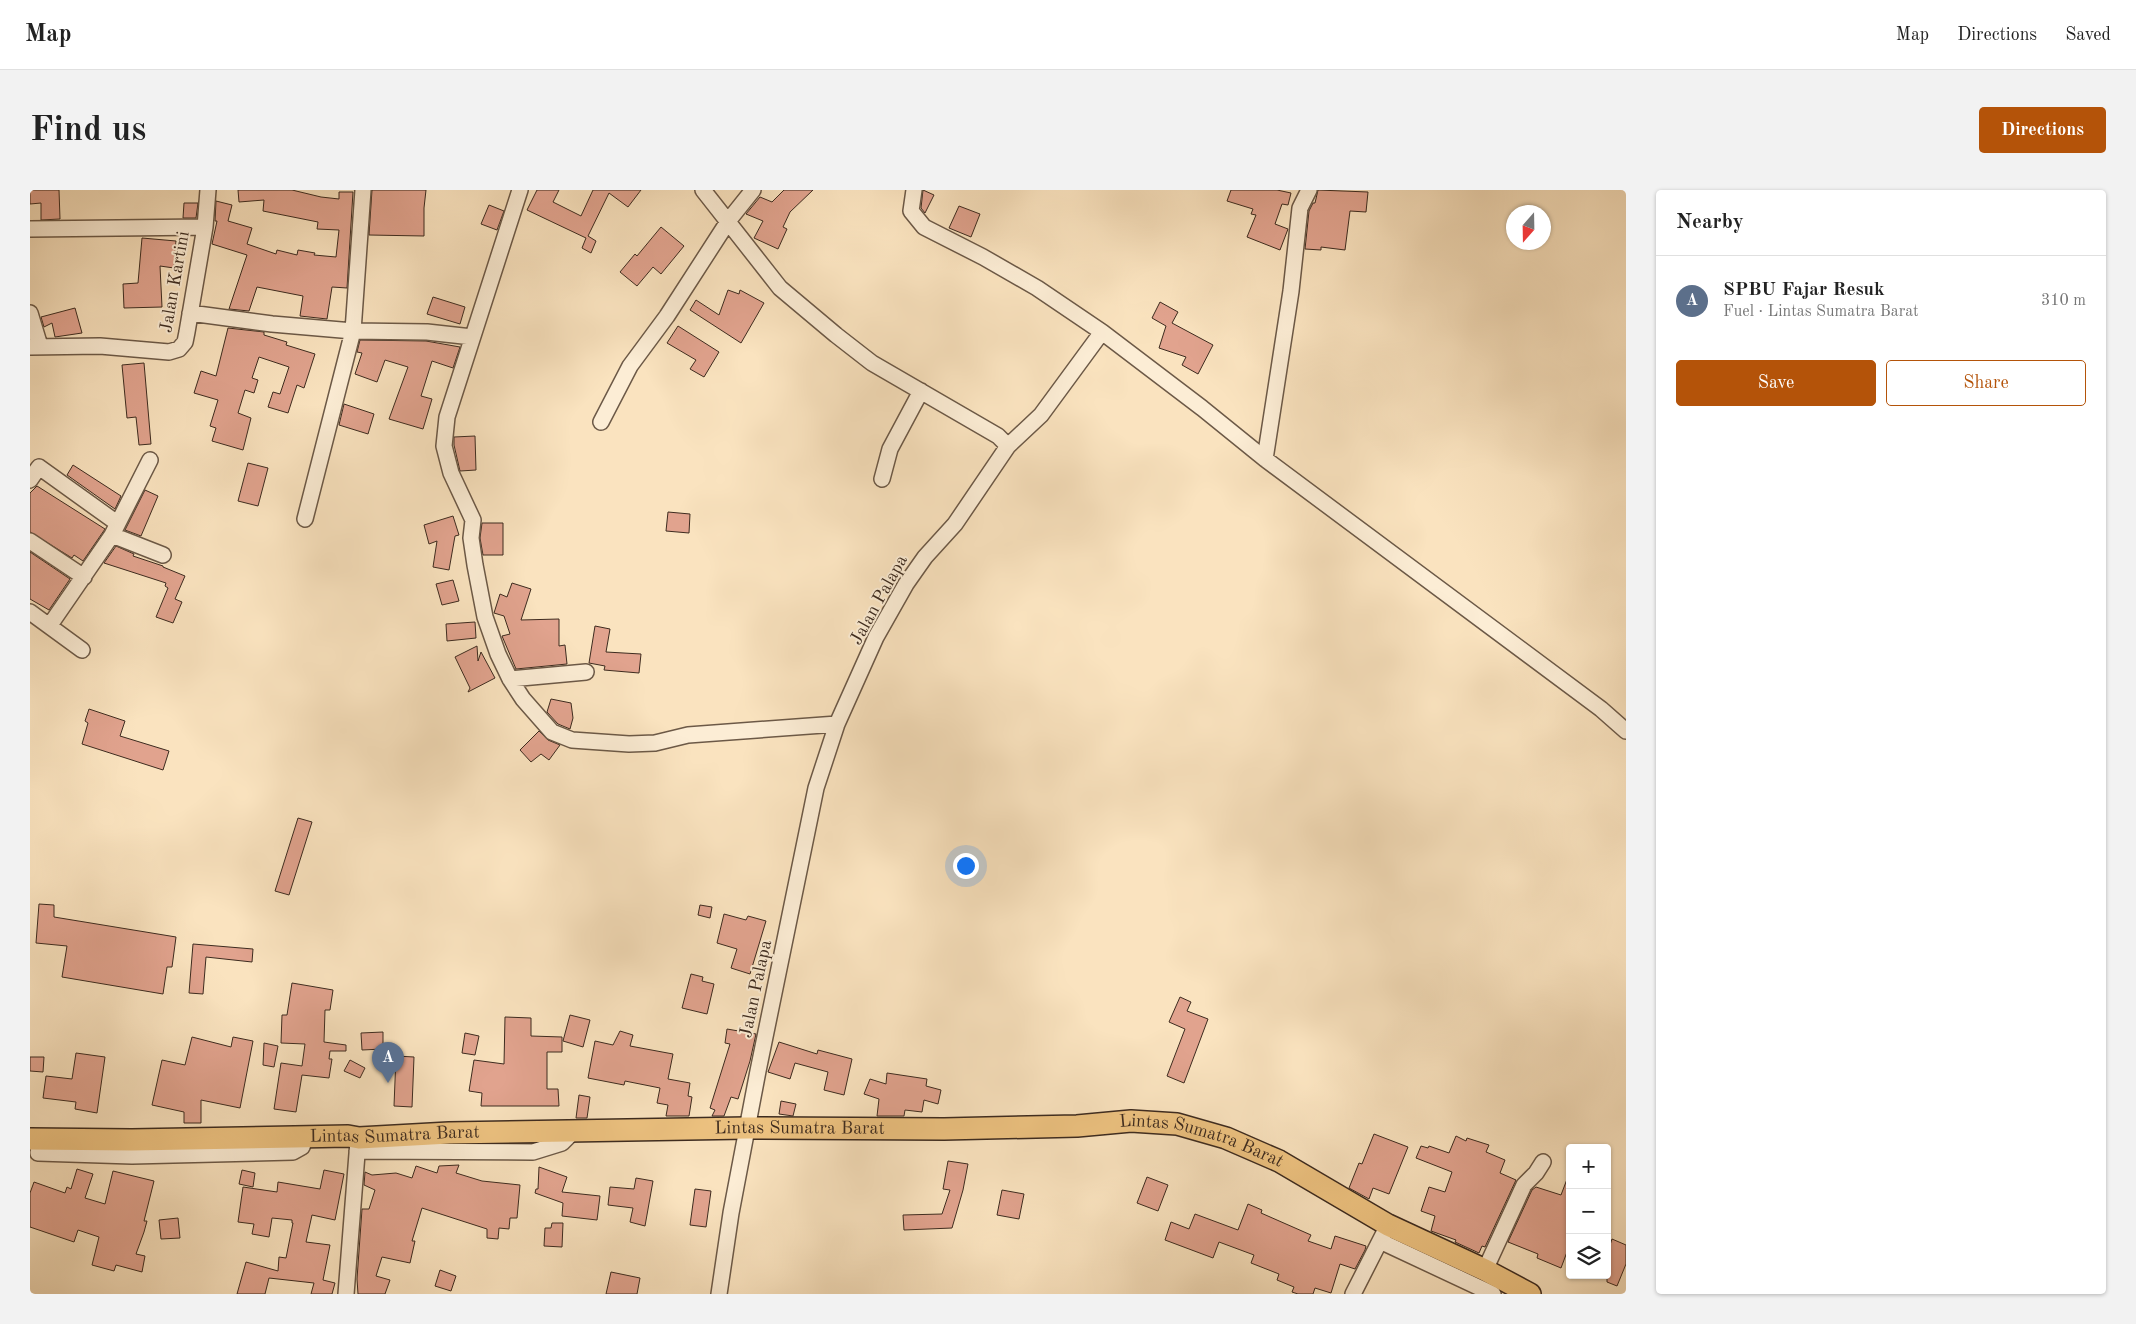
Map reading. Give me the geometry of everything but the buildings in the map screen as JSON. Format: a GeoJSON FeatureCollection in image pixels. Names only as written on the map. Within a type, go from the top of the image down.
{"type":"FeatureCollection","features":[{"type":"Feature","properties":{"kind":"highway","name":"Lintas Sumatra Barat"},"geometry":{"type":"LineString","coordinates":[[34,1146],[132,1148],[306,1136],[348,1136],[358,1145],[574,1131],[1076,1126],[1131,1121],[1176,1124],[1226,1138],[1279,1161],[1384,1233],[1485,1270],[1530,1294]]}},
{"type":"Feature","properties":{"kind":"street","name":"Jalan Kartini"},"geometry":{"type":"LineString","coordinates":[[35,347],[100,346],[169,352],[179,349],[185,342],[205,226],[208,190]]}},
{"type":"Feature","properties":{"kind":"street"},"geometry":{"type":"LineString","coordinates":[[305,519],[353,331],[363,190]]}},
{"type":"Feature","properties":{"kind":"street"},"geometry":{"type":"LineString","coordinates":[[520,190],[446,417],[444,446],[451,473],[473,520],[471,538],[485,616],[498,654],[510,680],[523,699],[552,732],[572,740],[629,744],[655,743],[688,735],[730,730],[837,724]]}},
{"type":"Feature","properties":{"kind":"street"},"geometry":{"type":"LineString","coordinates":[[703,190],[780,288],[872,363],[998,436],[1008,446]]}},
{"type":"Feature","properties":{"kind":"street"},"geometry":{"type":"LineString","coordinates":[[601,422],[630,366],[667,316],[728,220],[753,190]]}},
{"type":"Feature","properties":{"kind":"street"},"geometry":{"type":"LineString","coordinates":[[914,190],[911,212],[924,227],[983,257],[1037,288],[1102,332],[1195,402],[1265,459],[1601,709],[1626,731]]}},
{"type":"Feature","properties":{"kind":"street"},"geometry":{"type":"LineString","coordinates":[[1265,459],[1290,301],[1300,208],[1309,190]]}},
{"type":"Feature","properties":{"kind":"street"},"geometry":{"type":"LineString","coordinates":[[30,229],[205,226]]}},
{"type":"Feature","properties":{"kind":"street"},"geometry":{"type":"LineString","coordinates":[[30,313],[35,347]]}},
{"type":"Feature","properties":{"kind":"street"},"geometry":{"type":"LineString","coordinates":[[190,313],[272,324],[353,331],[427,332],[472,337]]}},
{"type":"Feature","properties":{"kind":"street","name":"Jalan Palapa"},"geometry":{"type":"LineString","coordinates":[[719,1294],[731,1213],[816,788],[837,724],[876,637],[906,584],[925,557],[955,524],[1008,446],[1041,415],[1102,332]]}},
{"type":"Feature","properties":{"kind":"street"},"geometry":{"type":"LineString","coordinates":[[882,479],[890,450],[921,391]]}},
{"type":"Feature","properties":{"kind":"street"},"geometry":{"type":"LineString","coordinates":[[50,626],[114,529],[150,460]]}},
{"type":"Feature","properties":{"kind":"street"},"geometry":{"type":"LineString","coordinates":[[30,480],[39,467],[114,529],[163,554]]}},
{"type":"Feature","properties":{"kind":"street"},"geometry":{"type":"LineString","coordinates":[[30,541],[84,577]]}},
{"type":"Feature","properties":{"kind":"street"},"geometry":{"type":"LineString","coordinates":[[30,612],[82,650]]}},
{"type":"Feature","properties":{"kind":"street"},"geometry":{"type":"LineString","coordinates":[[510,680],[586,672]]}},
{"type":"Feature","properties":{"kind":"street"},"geometry":{"type":"LineString","coordinates":[[346,1294],[358,1145]]}},
{"type":"Feature","properties":{"kind":"street"},"geometry":{"type":"LineString","coordinates":[[1485,1270],[1519,1193],[1528,1180],[1536,1174],[1543,1162]]}},
{"type":"Feature","properties":{"kind":"street"},"geometry":{"type":"LineString","coordinates":[[1353,1294],[1384,1233],[1493,1294]]}},
{"type":"Feature","properties":{"kind":"place","name":"SPBU Fajar Resuk"},"geometry":{"type":"Point","coordinates":[388,1083]}}]}
